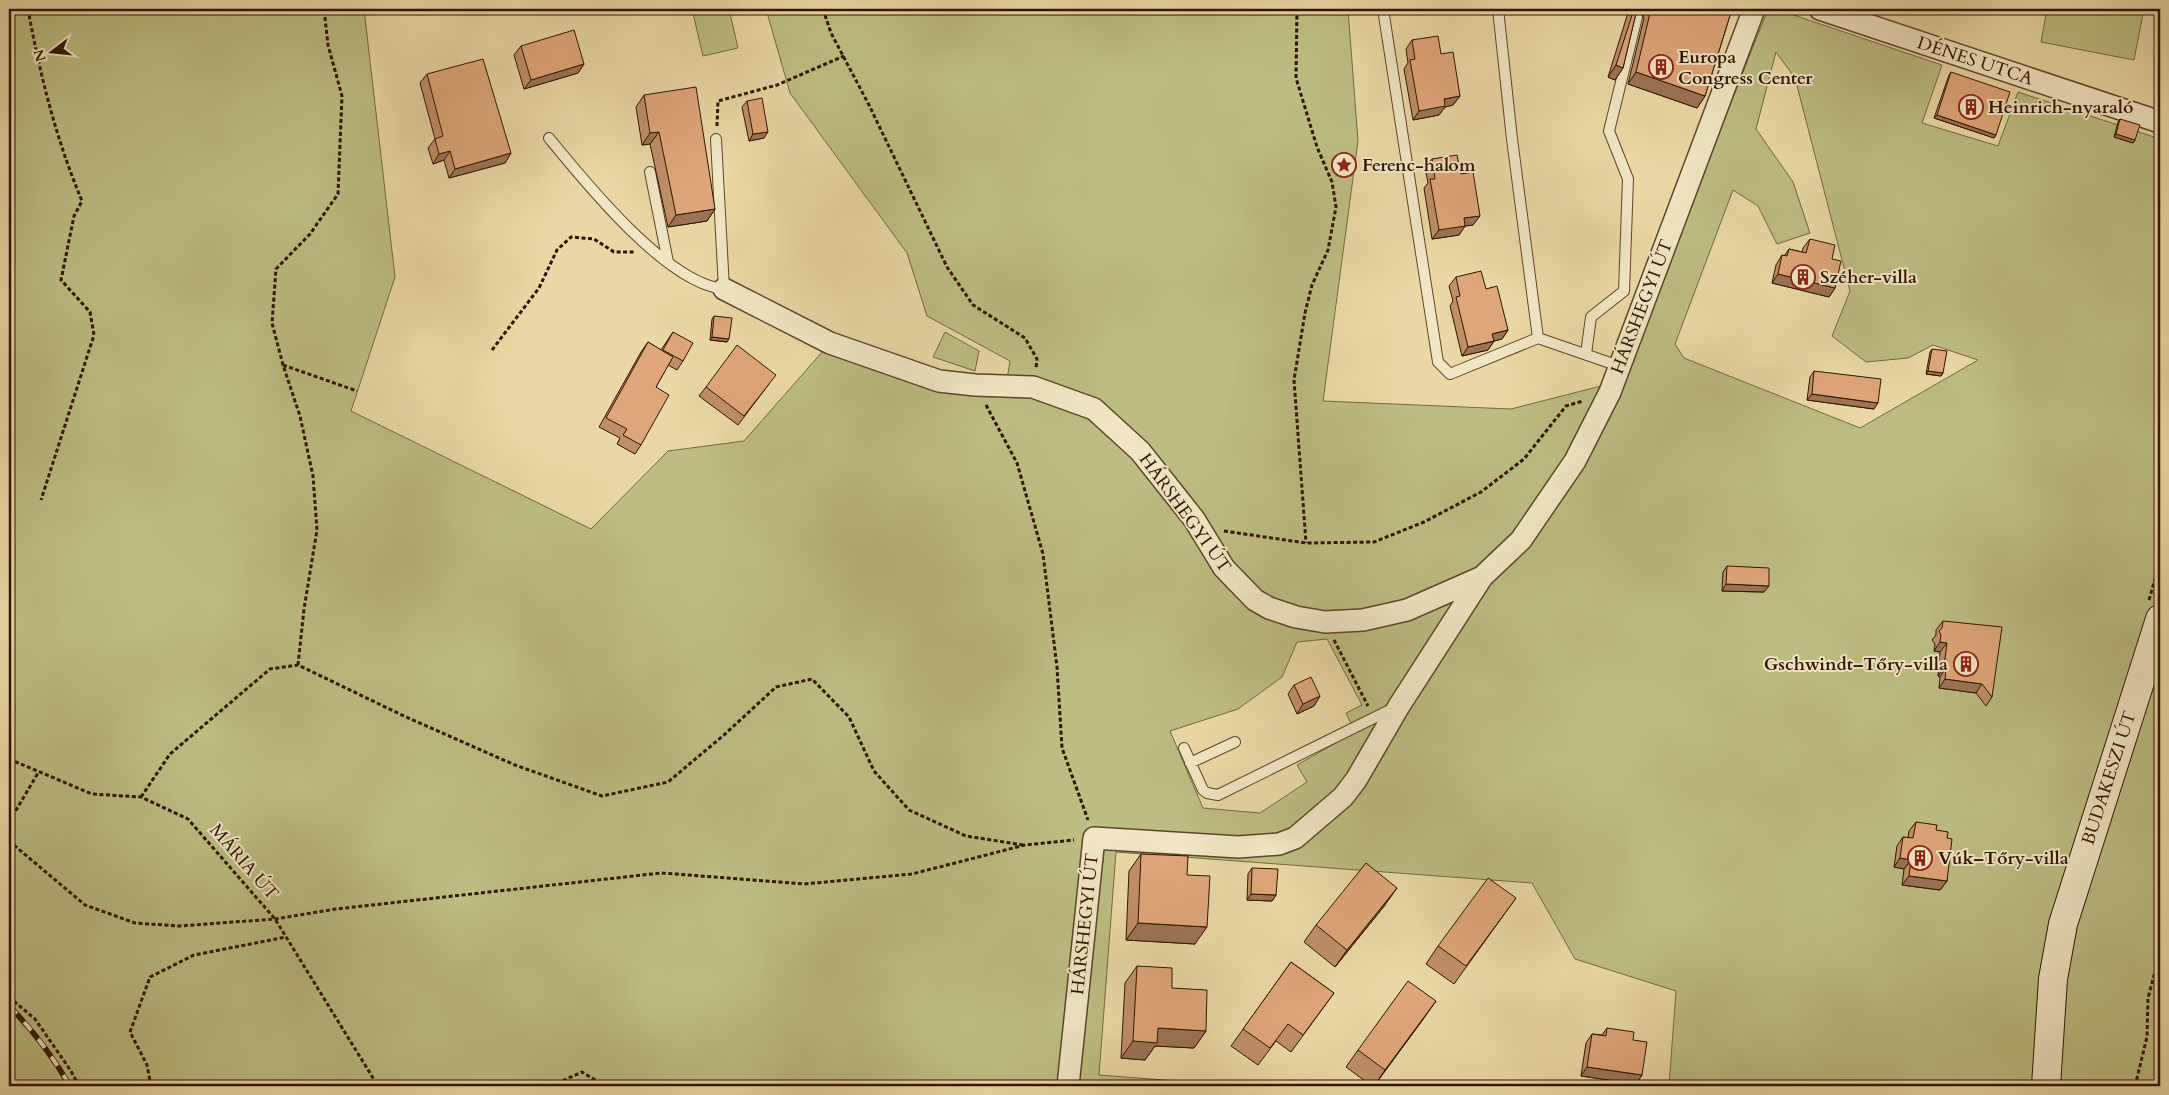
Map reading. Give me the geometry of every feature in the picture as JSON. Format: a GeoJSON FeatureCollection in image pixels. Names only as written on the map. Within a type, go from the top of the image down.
{"type":"FeatureCollection","features":[{"type":"Feature","properties":{"kind":"main road","name":"BUDAKESZI ÚT"},"geometry":{"type":"LineString","coordinates":[[2046,1086],[2053,979],[2063,924],[2154,612]]}},
{"type":"Feature","properties":{"kind":"street","name":"HÁRSHEGYI ÚT"},"geometry":{"type":"LineString","coordinates":[[1068,1086],[1094,838],[1238,847],[1279,844],[1296,838],[1343,796],[1356,780],[1399,706],[1482,578],[1521,540],[1575,461],[1610,392],[1754,9]]}},
{"type":"Feature","properties":{"kind":"street","name":"DÉNES UTCA"},"geometry":{"type":"LineString","coordinates":[[1820,9],[2160,122]]}},
{"type":"Feature","properties":{"kind":"street","name":"HÁRSHEGYI ÚT"},"geometry":{"type":"LineString","coordinates":[[724,289],[830,343],[939,381],[976,385],[1033,387],[1094,409],[1140,451],[1194,518],[1224,568],[1255,600],[1269,608],[1296,617],[1325,622],[1363,620],[1407,610],[1482,578]]}},
{"type":"Feature","properties":{"kind":"lane"},"geometry":{"type":"LineString","coordinates":[[1383,9],[1438,362],[1450,374],[1538,338],[1619,366]]}},
{"type":"Feature","properties":{"kind":"lane"},"geometry":{"type":"LineString","coordinates":[[1498,9],[1512,139],[1538,338]]}},
{"type":"Feature","properties":{"kind":"lane"},"geometry":{"type":"LineString","coordinates":[[1586,354],[1591,317],[1624,291],[1628,179],[1609,131],[1637,17],[1632,9]]}},
{"type":"Feature","properties":{"kind":"lane"},"geometry":{"type":"LineString","coordinates":[[550,138],[588,186],[648,246],[682,273],[710,288],[724,289],[716,139]]}},
{"type":"Feature","properties":{"kind":"lane"},"geometry":{"type":"LineString","coordinates":[[650,172],[668,262]]}},
{"type":"Feature","properties":{"kind":"lane"},"geometry":{"type":"LineString","coordinates":[[1184,748],[1203,790],[1207,793],[1218,795],[1399,706]]}},
{"type":"Feature","properties":{"kind":"lane"},"geometry":{"type":"LineString","coordinates":[[1190,763],[1235,742]]}},
{"type":"Feature","properties":{"kind":"path"},"geometry":{"type":"LineString","coordinates":[[28,9],[39,70],[65,162],[82,201],[74,216],[61,280],[90,312],[94,335],[40,500]]}},
{"type":"Feature","properties":{"kind":"path"},"geometry":{"type":"LineString","coordinates":[[298,665],[316,530],[313,476],[300,416],[283,365],[272,323],[276,269],[310,234],[338,194],[342,96],[328,45],[324,9]]}},
{"type":"Feature","properties":{"kind":"path"},"geometry":{"type":"LineString","coordinates":[[823,9],[831,33],[947,267],[973,305],[1024,338],[1037,359],[1033,387]]}},
{"type":"Feature","properties":{"kind":"path"},"geometry":{"type":"LineString","coordinates":[[1297,9],[1296,78],[1316,147],[1332,182],[1336,207],[1328,250],[1312,285],[1305,313],[1294,380],[1306,543]]}},
{"type":"Feature","properties":{"kind":"path"},"geometry":{"type":"LineString","coordinates":[[716,139],[718,100],[777,85],[844,56]]}},
{"type":"Feature","properties":{"kind":"path"},"geometry":{"type":"LineString","coordinates":[[492,350],[540,288],[557,250],[572,237],[594,240],[614,252],[635,252],[648,246]]}},
{"type":"Feature","properties":{"kind":"path"},"geometry":{"type":"LineString","coordinates":[[283,365],[357,391]]}},
{"type":"Feature","properties":{"kind":"path"},"geometry":{"type":"LineString","coordinates":[[9,841],[85,905],[135,923],[179,926],[275,919],[336,909],[661,873],[804,884],[912,874],[1025,845],[1094,838],[1062,748],[1057,667],[1043,554],[1017,464],[976,385]]}},
{"type":"Feature","properties":{"kind":"path"},"geometry":{"type":"LineString","coordinates":[[1194,518],[1218,530],[1306,543],[1374,542],[1424,522],[1481,492],[1524,459],[1566,406],[1610,392]]}},
{"type":"Feature","properties":{"kind":"path"},"geometry":{"type":"LineString","coordinates":[[2154,612],[2160,562]]}},
{"type":"Feature","properties":{"kind":"path"},"geometry":{"type":"LineString","coordinates":[[1325,622],[1374,718]]}},
{"type":"Feature","properties":{"kind":"path"},"geometry":{"type":"LineString","coordinates":[[141,797],[170,754],[270,669],[298,665],[406,717],[515,765],[602,796],[668,782],[724,735],[776,686],[812,679],[849,717],[874,771],[909,810],[966,836],[1025,845]]}},
{"type":"Feature","properties":{"kind":"path","name":"MÁRIA ÚT"},"geometry":{"type":"LineString","coordinates":[[9,759],[92,794],[141,797],[188,818],[275,919],[378,1086]]}},
{"type":"Feature","properties":{"kind":"path"},"geometry":{"type":"LineString","coordinates":[[9,822],[38,772]]}},
{"type":"Feature","properties":{"kind":"path"},"geometry":{"type":"LineString","coordinates":[[151,1086],[147,1065],[130,1032],[150,977],[194,955],[286,937]]}},
{"type":"Feature","properties":{"kind":"path"},"geometry":{"type":"LineString","coordinates":[[2134,1086],[2147,1037],[2148,998],[2160,953]]}},
{"type":"Feature","properties":{"kind":"path"},"geometry":{"type":"LineString","coordinates":[[9,996],[35,1019],[71,1071],[79,1086]]}},
{"type":"Feature","properties":{"kind":"path"},"geometry":{"type":"LineString","coordinates":[[551,1086],[582,1072],[605,1086]]}},
{"type":"Feature","properties":{"kind":"green space"},"geometry":{"type":"Polygon","coordinates":[[[9,9],[364,9],[395,277],[351,411],[591,529],[668,451],[744,441],[830,343],[939,381],[1006,385],[1010,361],[927,316],[907,253],[790,93],[766,9],[1348,9],[1358,141],[1323,401],[1511,409],[1605,385],[1618,388],[1768,9],[1776,9],[1942,65],[1922,123],[1998,146],[2018,92],[2160,139],[2160,1086],[1669,1086],[1676,991],[1575,959],[1532,883],[1116,852],[1099,1075],[1243,1086],[9,1086],[9,9]],[[1776,52],[1756,129],[1793,182],[1810,233],[1777,244],[1758,206],[1733,190],[1675,344],[1684,358],[1860,428],[1978,360],[1933,345],[1908,358],[1866,362],[1832,336],[1850,291],[1795,78],[1776,52]],[[1327,639],[1297,642],[1282,677],[1238,709],[1170,731],[1203,808],[1260,813],[1307,782],[1297,765],[1355,732],[1346,713],[1362,705],[1327,639]]]}},
{"type":"Feature","properties":{"kind":"green space"},"geometry":{"type":"Polygon","coordinates":[[[692,9],[729,9],[738,48],[703,56],[692,9]]]}},
{"type":"Feature","properties":{"kind":"green space"},"geometry":{"type":"Polygon","coordinates":[[[2047,9],[2144,9],[2134,60],[2041,42],[2047,9]]]}},
{"type":"Feature","properties":{"kind":"green space"},"geometry":{"type":"Polygon","coordinates":[[[945,332],[979,351],[975,371],[933,357],[945,332]]]}},
{"type":"Feature","properties":{"kind":"building"},"geometry":{"type":"Polygon","coordinates":[[[1634,9],[1637,9],[1623,68],[1616,65],[1634,9]]]}},
{"type":"Feature","properties":{"kind":"building","name":"Europa Congress Center"},"geometry":{"type":"Polygon","coordinates":[[[1651,9],[1732,9],[1705,96],[1636,72],[1651,9]]]}},
{"type":"Feature","properties":{"kind":"building"},"geometry":{"type":"Polygon","coordinates":[[[574,30],[584,64],[531,80],[521,46],[574,30]]]}},
{"type":"Feature","properties":{"kind":"building"},"geometry":{"type":"Polygon","coordinates":[[[1438,36],[1441,54],[1453,52],[1460,96],[1444,99],[1445,106],[1419,111],[1410,60],[1415,59],[1412,40],[1438,36]]]}},
{"type":"Feature","properties":{"kind":"building"},"geometry":{"type":"Polygon","coordinates":[[[483,59],[511,153],[455,169],[450,151],[439,154],[435,139],[443,136],[427,74],[483,59]]]}},
{"type":"Feature","properties":{"kind":"building","name":"Heinrich-nyaraló"},"geometry":{"type":"Polygon","coordinates":[[[1951,72],[2010,92],[1996,135],[1937,115],[1951,72]]]}},
{"type":"Feature","properties":{"kind":"building"},"geometry":{"type":"Polygon","coordinates":[[[696,87],[715,209],[676,215],[659,132],[650,133],[644,95],[696,87]]]}},
{"type":"Feature","properties":{"kind":"building"},"geometry":{"type":"Polygon","coordinates":[[[762,98],[768,132],[753,134],[747,101],[762,98]]]}},
{"type":"Feature","properties":{"kind":"building"},"geometry":{"type":"Polygon","coordinates":[[[2120,119],[2140,125],[2135,140],[2116,134],[2120,119]]]}},
{"type":"Feature","properties":{"kind":"building"},"geometry":{"type":"Polygon","coordinates":[[[1457,155],[1461,174],[1473,172],[1480,216],[1464,218],[1465,226],[1439,230],[1430,179],[1435,179],[1432,159],[1457,155]]]}},
{"type":"Feature","properties":{"kind":"building","name":"Széher-villa"},"geometry":{"type":"Polygon","coordinates":[[[1810,239],[1835,245],[1832,259],[1841,261],[1835,288],[1778,274],[1782,255],[1787,256],[1789,249],[1806,253],[1810,239]]]}},
{"type":"Feature","properties":{"kind":"building"},"geometry":{"type":"Polygon","coordinates":[[[1481,271],[1486,289],[1497,286],[1508,330],[1492,334],[1494,341],[1468,347],[1456,297],[1460,296],[1456,277],[1481,271]]]}},
{"type":"Feature","properties":{"kind":"building"},"geometry":{"type":"Polygon","coordinates":[[[714,316],[732,318],[729,339],[712,337],[714,316]]]}},
{"type":"Feature","properties":{"kind":"building"},"geometry":{"type":"Polygon","coordinates":[[[673,332],[693,343],[683,361],[663,350],[673,332]]]}},
{"type":"Feature","properties":{"kind":"building"},"geometry":{"type":"Polygon","coordinates":[[[648,342],[673,357],[656,387],[669,395],[641,445],[623,435],[627,429],[606,418],[648,342]]]}},
{"type":"Feature","properties":{"kind":"building"},"geometry":{"type":"Polygon","coordinates":[[[737,345],[776,375],[744,416],[706,387],[737,345]]]}},
{"type":"Feature","properties":{"kind":"building"},"geometry":{"type":"Polygon","coordinates":[[[1932,349],[1947,351],[1943,373],[1928,371],[1932,349]]]}},
{"type":"Feature","properties":{"kind":"building"},"geometry":{"type":"Polygon","coordinates":[[[1814,371],[1881,379],[1878,403],[1812,394],[1814,371]]]}},
{"type":"Feature","properties":{"kind":"building"},"geometry":{"type":"Polygon","coordinates":[[[1727,566],[1769,568],[1769,586],[1726,584],[1727,566]]]}},
{"type":"Feature","properties":{"kind":"building","name":"Gschwindt–Tőry-villa"},"geometry":{"type":"Polygon","coordinates":[[[1943,621],[2002,627],[1992,697],[1982,684],[1945,679],[1946,668],[1944,667],[1947,643],[1940,642],[1941,635],[1939,631],[1942,628],[1943,621]]]}},
{"type":"Feature","properties":{"kind":"building"},"geometry":{"type":"Polygon","coordinates":[[[1311,677],[1320,696],[1303,704],[1294,685],[1311,677]]]}},
{"type":"Feature","properties":{"kind":"building","name":"Vúk–Tőry-villa"},"geometry":{"type":"Polygon","coordinates":[[[1916,822],[1937,825],[1936,830],[1948,832],[1947,838],[1952,839],[1947,881],[1909,876],[1911,860],[1900,858],[1903,837],[1913,838],[1916,822]]]}},
{"type":"Feature","properties":{"kind":"building"},"geometry":{"type":"Polygon","coordinates":[[[1141,854],[1188,856],[1187,875],[1210,876],[1207,927],[1138,923],[1141,854]]]}},
{"type":"Feature","properties":{"kind":"building"},"geometry":{"type":"Polygon","coordinates":[[[1366,863],[1397,888],[1347,950],[1316,925],[1366,863]]]}},
{"type":"Feature","properties":{"kind":"building"},"geometry":{"type":"Polygon","coordinates":[[[1252,868],[1278,869],[1276,895],[1251,894],[1252,868]]]}},
{"type":"Feature","properties":{"kind":"building"},"geometry":{"type":"Polygon","coordinates":[[[1488,878],[1516,898],[1466,966],[1438,946],[1488,878]]]}},
{"type":"Feature","properties":{"kind":"building"},"geometry":{"type":"Polygon","coordinates":[[[1291,962],[1334,993],[1303,1035],[1288,1024],[1270,1048],[1243,1029],[1291,962]]]}},
{"type":"Feature","properties":{"kind":"building"},"geometry":{"type":"Polygon","coordinates":[[[1137,966],[1172,968],[1172,988],[1207,990],[1206,1031],[1158,1028],[1157,1043],[1133,1041],[1137,966]]]}},
{"type":"Feature","properties":{"kind":"building"},"geometry":{"type":"Polygon","coordinates":[[[1408,981],[1436,1001],[1385,1070],[1358,1050],[1408,981]]]}},
{"type":"Feature","properties":{"kind":"building"},"geometry":{"type":"Polygon","coordinates":[[[1607,1028],[1634,1032],[1633,1040],[1647,1042],[1642,1075],[1587,1067],[1592,1034],[1606,1036],[1607,1028]]]}},
{"type":"Feature","properties":{"kind":"railway"},"geometry":{"type":"LineString","coordinates":[[9,1006],[42,1044],[70,1086]]}},
{"type":"Feature","properties":{"kind":"place","name":"Europa Congress Center"},"geometry":{"type":"Point","coordinates":[1661,67]}},
{"type":"Feature","properties":{"kind":"place","name":"Heinrich-nyaraló"},"geometry":{"type":"Point","coordinates":[1971,107]}},
{"type":"Feature","properties":{"kind":"place","name":"Ferenc-halom"},"geometry":{"type":"Point","coordinates":[1344,165]}},
{"type":"Feature","properties":{"kind":"place","name":"Széher-villa"},"geometry":{"type":"Point","coordinates":[1803,277]}},
{"type":"Feature","properties":{"kind":"place","name":"Gschwindt–Tőry-villa"},"geometry":{"type":"Point","coordinates":[1966,664]}},
{"type":"Feature","properties":{"kind":"place","name":"Vúk–Tőry-villa"},"geometry":{"type":"Point","coordinates":[1920,858]}}]}
